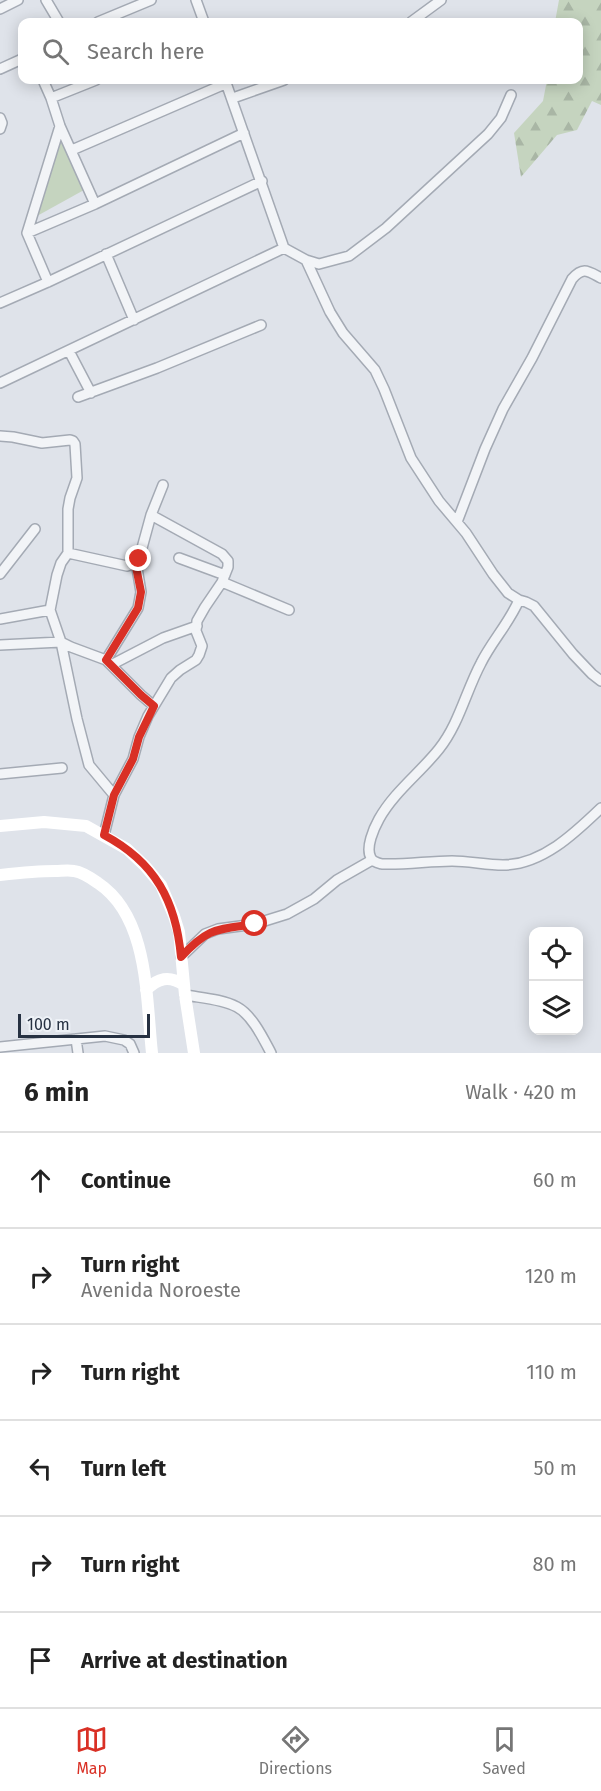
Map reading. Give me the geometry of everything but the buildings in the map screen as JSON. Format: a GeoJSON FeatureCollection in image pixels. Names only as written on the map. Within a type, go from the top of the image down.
{"type":"FeatureCollection","features":[{"type":"Feature","properties":{"kind":"street"},"geometry":{"type":"LineString","coordinates":[[0,9],[18,0]]}},
{"type":"Feature","properties":{"kind":"street"},"geometry":{"type":"LineString","coordinates":[[46,0],[56,18]]}},
{"type":"Feature","properties":{"kind":"street"},"geometry":{"type":"LineString","coordinates":[[108,18],[151,0]]}},
{"type":"Feature","properties":{"kind":"street"},"geometry":{"type":"LineString","coordinates":[[196,0],[203,18]]}},
{"type":"Feature","properties":{"kind":"street"},"geometry":{"type":"LineString","coordinates":[[416,18],[441,0]]}},
{"type":"Feature","properties":{"kind":"street"},"geometry":{"type":"LineString","coordinates":[[0,69],[18,61]]}},
{"type":"Feature","properties":{"kind":"street"},"geometry":{"type":"LineString","coordinates":[[45,84],[60,126],[95,204]]}},
{"type":"Feature","properties":{"kind":"street"},"geometry":{"type":"LineString","coordinates":[[51,98],[86,84]]}},
{"type":"Feature","properties":{"kind":"street"},"geometry":{"type":"LineString","coordinates":[[72,150],[219,84]]}},
{"type":"Feature","properties":{"kind":"street"},"geometry":{"type":"LineString","coordinates":[[227,84],[284,248],[319,264],[349,256],[386,228],[488,134],[501,118],[512,95]]}},
{"type":"Feature","properties":{"kind":"street"},"geometry":{"type":"LineString","coordinates":[[233,98],[273,84]]}},
{"type":"Feature","properties":{"kind":"street"},"geometry":{"type":"LineString","coordinates":[[48,282],[27,233],[60,126]]}},
{"type":"Feature","properties":{"kind":"street"},"geometry":{"type":"LineString","coordinates":[[27,233],[95,204],[244,133]]}},
{"type":"Feature","properties":{"kind":"street"},"geometry":{"type":"LineString","coordinates":[[0,303],[262,181]]}},
{"type":"Feature","properties":{"kind":"street"},"geometry":{"type":"LineString","coordinates":[[0,383],[284,248]]}},
{"type":"Feature","properties":{"kind":"street"},"geometry":{"type":"LineString","coordinates":[[106,254],[134,320]]}},
{"type":"Feature","properties":{"kind":"street"},"geometry":{"type":"LineString","coordinates":[[306,260],[330,312],[375,370],[411,458],[439,501],[466,533],[508,593],[534,606],[573,654],[601,681]]}},
{"type":"Feature","properties":{"kind":"street"},"geometry":{"type":"LineString","coordinates":[[457,522],[503,409],[572,279],[578,272],[587,271],[601,278]]}},
{"type":"Feature","properties":{"kind":"street"},"geometry":{"type":"LineString","coordinates":[[78,397],[157,368],[261,325]]}},
{"type":"Feature","properties":{"kind":"street"},"geometry":{"type":"LineString","coordinates":[[69,351],[91,393]]}},
{"type":"Feature","properties":{"kind":"street"},"geometry":{"type":"LineString","coordinates":[[0,436],[42,443],[73,441],[77,478],[69,498],[68,553],[57,575],[50,610],[61,642],[89,765],[114,795]]}},
{"type":"Feature","properties":{"kind":"street"},"geometry":{"type":"LineString","coordinates":[[68,553],[127,566],[135,562],[139,559],[151,514],[163,484]]}},
{"type":"Feature","properties":{"kind":"street"},"geometry":{"type":"LineString","coordinates":[[104,835],[114,795],[133,759],[139,737],[154,706],[171,678],[196,660],[199,655],[201,646],[196,626],[205,607],[224,579],[228,567],[228,561],[222,554],[151,514]]}},
{"type":"Feature","properties":{"kind":"street"},"geometry":{"type":"LineString","coordinates":[[0,574],[35,529]]}},
{"type":"Feature","properties":{"kind":"street"},"geometry":{"type":"LineString","coordinates":[[179,558],[289,610]]}},
{"type":"Feature","properties":{"kind":"street"},"geometry":{"type":"LineString","coordinates":[[108,663],[138,608],[141,592],[135,562]]}},
{"type":"Feature","properties":{"kind":"street"},"geometry":{"type":"LineString","coordinates":[[519,600],[481,663],[443,743],[379,819],[369,848],[369,856],[372,860],[382,864],[395,865],[452,861],[503,865],[519,863],[534,859],[554,848],[601,808]]}},
{"type":"Feature","properties":{"kind":"street"},"geometry":{"type":"LineString","coordinates":[[0,619],[50,610]]}},
{"type":"Feature","properties":{"kind":"street"},"geometry":{"type":"LineString","coordinates":[[108,663],[196,626]]}},
{"type":"Feature","properties":{"kind":"street"},"geometry":{"type":"LineString","coordinates":[[0,645],[61,642],[108,663],[154,706]]}},
{"type":"Feature","properties":{"kind":"street"},"geometry":{"type":"LineString","coordinates":[[0,774],[62,768]]}},
{"type":"Feature","properties":{"kind":"street"},"geometry":{"type":"LineString","coordinates":[[0,826],[44,822],[86,826],[127,849],[145,866],[161,885],[179,932],[184,990],[194,1053]]}},
{"type":"Feature","properties":{"kind":"street"},"geometry":{"type":"LineString","coordinates":[[181,957],[205,934],[224,928],[255,924],[287,914],[302,906],[337,880],[372,860]]}},
{"type":"Feature","properties":{"kind":"street"},"geometry":{"type":"LineString","coordinates":[[0,875],[74,871],[91,878],[106,889],[123,909],[133,927],[146,990],[152,1053]]}},
{"type":"Feature","properties":{"kind":"street"},"geometry":{"type":"LineString","coordinates":[[146,990],[155,982],[172,979],[184,990],[237,1007],[244,1012],[271,1053]]}},
{"type":"Feature","properties":{"kind":"street"},"geometry":{"type":"LineString","coordinates":[[0,1047],[27,1049],[105,1036],[130,1044],[134,1053]]}},
{"type":"Feature","properties":{"kind":"street"},"geometry":{"type":"LineString","coordinates":[[76,1040],[78,1053]]}},
{"type":"Feature","properties":{"kind":"green space"},"geometry":{"type":"Polygon","coordinates":[[[559,0],[601,0],[601,105],[592,101],[577,130],[557,135],[521,177],[514,133],[543,101],[546,84],[583,84],[583,18],[556,18],[559,0]]]}},
{"type":"Feature","properties":{"kind":"green space"},"geometry":{"type":"Polygon","coordinates":[[[62,138],[84,190],[37,216],[62,138]]]}},
{"type":"Feature","properties":{"kind":"route"},"geometry":{"type":"LineString","coordinates":[[139,559],[135,562],[141,592],[138,608],[106,660],[154,706],[139,737],[133,759],[114,795],[104,835],[127,849],[161,885],[179,932],[181,957],[205,934],[218,929],[255,924]]}}]}
